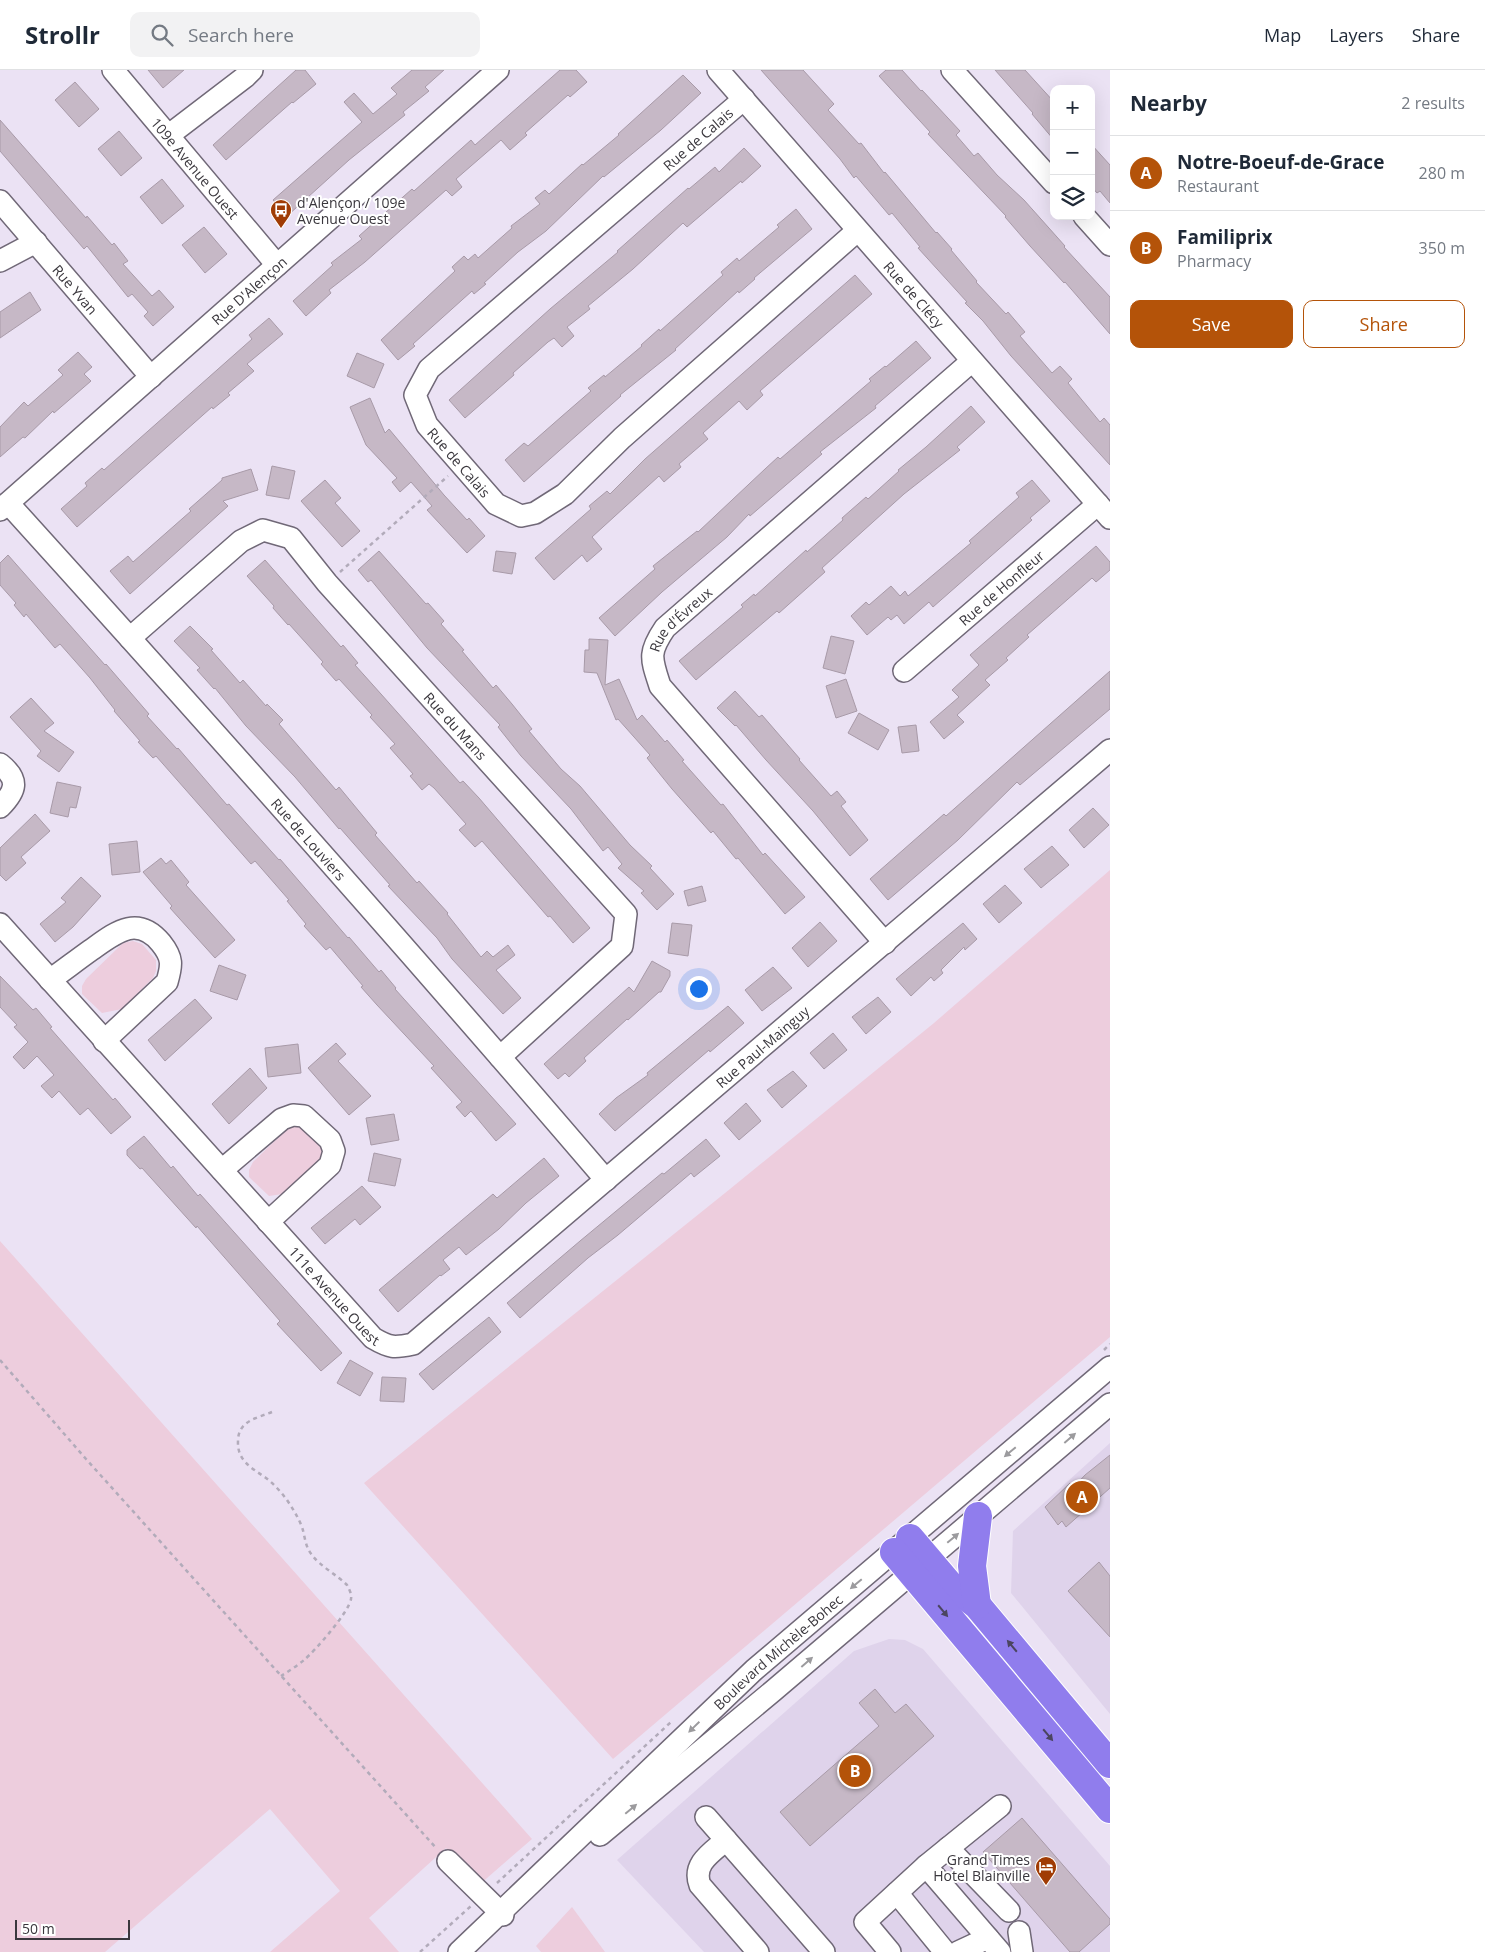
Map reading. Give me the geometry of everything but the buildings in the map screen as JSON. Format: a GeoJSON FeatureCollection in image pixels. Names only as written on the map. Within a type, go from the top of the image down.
{"type":"FeatureCollection","features":[{"type":"Feature","properties":{"kind":"highway"},"geometry":{"type":"LineString","coordinates":[[977,1605],[972,1566],[978,1516]]}},
{"type":"Feature","properties":{"kind":"highway"},"geometry":{"type":"LineString","coordinates":[[902,1545],[1110,1809]]}},
{"type":"Feature","properties":{"kind":"highway"},"geometry":{"type":"LineString","coordinates":[[920,1566],[949,1584],[977,1605],[1110,1764]]}},
{"type":"Feature","properties":{"kind":"street","name":"109e Avenue Ouest"},"geometry":{"type":"LineString","coordinates":[[113,70],[277,265]]}},
{"type":"Feature","properties":{"kind":"street"},"geometry":{"type":"LineString","coordinates":[[169,135],[252,70]]}},
{"type":"Feature","properties":{"kind":"street","name":"Rue D'Alençon"},"geometry":{"type":"LineString","coordinates":[[4,507],[498,70]]}},
{"type":"Feature","properties":{"kind":"street","name":"Rue de Clécy"},"geometry":{"type":"LineString","coordinates":[[718,70],[1104,511]]}},
{"type":"Feature","properties":{"kind":"street"},"geometry":{"type":"LineString","coordinates":[[952,70],[1050,178]]}},
{"type":"Feature","properties":{"kind":"street","name":"Rue de Calais"},"geometry":{"type":"LineString","coordinates":[[744,100],[430,369],[415,395],[427,425],[460,465],[496,504],[520,516],[535,514],[565,494],[622,438],[857,231]]}},
{"type":"Feature","properties":{"kind":"street","name":"Rue Yvan"},"geometry":{"type":"LineString","coordinates":[[0,201],[151,377]]}},
{"type":"Feature","properties":{"kind":"street"},"geometry":{"type":"LineString","coordinates":[[1088,220],[1110,245]]}},
{"type":"Feature","properties":{"kind":"street"},"geometry":{"type":"LineString","coordinates":[[0,261],[36,242]]}},
{"type":"Feature","properties":{"kind":"street","name":"Rue d'Évreux"},"geometry":{"type":"LineString","coordinates":[[885,943],[660,686],[651,660],[655,642],[665,628],[972,361]]}},
{"type":"Feature","properties":{"kind":"street","name":"Rue de Louviers"},"geometry":{"type":"LineString","coordinates":[[4,507],[130,638],[500,1057],[606,1180]]}},
{"type":"Feature","properties":{"kind":"street","name":"Rue de Honfleur"},"geometry":{"type":"LineString","coordinates":[[904,671],[1104,511]]}},
{"type":"Feature","properties":{"kind":"street","name":"Rue du Mans"},"geometry":{"type":"LineString","coordinates":[[130,638],[241,542],[263,530],[290,538],[327,583],[626,914],[622,946],[500,1057]]}},
{"type":"Feature","properties":{"kind":"street","name":"Rue Paul-Mainguy"},"geometry":{"type":"LineString","coordinates":[[413,1344],[1110,750]]}},
{"type":"Feature","properties":{"kind":"street"},"geometry":{"type":"LineString","coordinates":[[0,764],[10,772],[14,784],[12,795],[0,807]]}},
{"type":"Feature","properties":{"kind":"street","name":"111e Avenue Ouest"},"geometry":{"type":"LineString","coordinates":[[0,924],[373,1338],[387,1347],[396,1348],[413,1344]]}},
{"type":"Feature","properties":{"kind":"street"},"geometry":{"type":"LineString","coordinates":[[50,980],[118,930],[134,928],[150,932],[160,942],[170,955],[171,969],[167,982],[104,1040]]}},
{"type":"Feature","properties":{"kind":"street"},"geometry":{"type":"LineString","coordinates":[[222,1170],[282,1119],[293,1115],[304,1116],[330,1140],[334,1151],[330,1165],[268,1222]]}},
{"type":"Feature","properties":{"kind":"street","name":"Boulevard Michèle-Bohec"},"geometry":{"type":"LineString","coordinates":[[502,1914],[754,1670],[1110,1367]]}},
{"type":"Feature","properties":{"kind":"street","name":"Boulevard Michèle-Bohec"},"geometry":{"type":"LineString","coordinates":[[459,1952],[1109,1405]]}},
{"type":"Feature","properties":{"kind":"street"},"geometry":{"type":"LineString","coordinates":[[890,1952],[865,1922],[926,1866],[1000,1806]]}},
{"type":"Feature","properties":{"kind":"street"},"geometry":{"type":"LineString","coordinates":[[706,1817],[824,1952]]}},
{"type":"Feature","properties":{"kind":"street"},"geometry":{"type":"LineString","coordinates":[[726,1840],[698,1866],[696,1876],[700,1885],[758,1952]]}},
{"type":"Feature","properties":{"kind":"street"},"geometry":{"type":"LineString","coordinates":[[948,1848],[1009,1911]]}},
{"type":"Feature","properties":{"kind":"street"},"geometry":{"type":"LineString","coordinates":[[448,1861],[502,1914]]}},
{"type":"Feature","properties":{"kind":"street"},"geometry":{"type":"LineString","coordinates":[[926,1866],[994,1945],[958,1952]]}},
{"type":"Feature","properties":{"kind":"street"},"geometry":{"type":"LineString","coordinates":[[897,1893],[945,1952]]}},
{"type":"Feature","properties":{"kind":"path"},"geometry":{"type":"LineString","coordinates":[[327,583],[460,465]]}},
{"type":"Feature","properties":{"kind":"path"},"geometry":{"type":"LineString","coordinates":[[0,1360],[93,1467],[448,1861]]}},
{"type":"Feature","properties":{"kind":"path"},"geometry":{"type":"LineString","coordinates":[[272,1412],[245,1424],[239,1433],[238,1450],[242,1459],[250,1468],[266,1478],[282,1492],[302,1526],[312,1556],[347,1585],[351,1599],[342,1618],[305,1660],[281,1676]]}},
{"type":"Feature","properties":{"kind":"path"},"geometry":{"type":"LineString","coordinates":[[420,1952],[471,1906]]}},
{"type":"Feature","properties":{"kind":"shaded area"},"geometry":{"type":"Polygon","coordinates":[[[1110,870],[1110,1337],[613,1759],[364,1483],[934,1023],[1110,870]]]}},
{"type":"Feature","properties":{"kind":"shaded area"},"geometry":{"type":"Polygon","coordinates":[[[133,941],[142,944],[156,960],[156,971],[153,978],[122,1009],[102,1013],[82,994],[82,986],[86,979],[123,943],[133,941]]]}},
{"type":"Feature","properties":{"kind":"shaded area"},"geometry":{"type":"Polygon","coordinates":[[[300,1124],[323,1144],[323,1155],[320,1162],[289,1193],[269,1196],[249,1177],[249,1170],[253,1162],[290,1126],[300,1124]]]}},
{"type":"Feature","properties":{"kind":"shaded area"},"geometry":{"type":"Polygon","coordinates":[[[0,1241],[532,1839],[479,1885],[446,1848],[369,1918],[399,1952],[270,1952],[340,1891],[270,1809],[105,1952],[0,1952],[0,1241]]]}},
{"type":"Feature","properties":{"kind":"shaded area"},"geometry":{"type":"Polygon","coordinates":[[[1110,1443],[1110,1714],[1011,1593],[1013,1531],[1110,1443]]]}},
{"type":"Feature","properties":{"kind":"shaded area"},"geometry":{"type":"Polygon","coordinates":[[[889,1639],[905,1640],[923,1649],[1110,1866],[1110,1952],[704,1952],[617,1860],[854,1651],[889,1639]]]}},
{"type":"Feature","properties":{"kind":"shaded area"},"geometry":{"type":"Polygon","coordinates":[[[572,1907],[605,1952],[541,1952],[536,1946],[572,1907]]]}},
{"type":"Feature","properties":{"kind":"place","name":"d'Alençon / 109e Avenue Ouest"},"geometry":{"type":"Point","coordinates":[281,229]}},
{"type":"Feature","properties":{"kind":"place","name":"Notre-Boeuf-de-Grace"},"geometry":{"type":"Point","coordinates":[1082,1497]}},
{"type":"Feature","properties":{"kind":"place","name":"Familiprix"},"geometry":{"type":"Point","coordinates":[855,1771]}},
{"type":"Feature","properties":{"kind":"place","name":"Grand Times Hotel Blainville"},"geometry":{"type":"Point","coordinates":[1046,1886]}}]}
